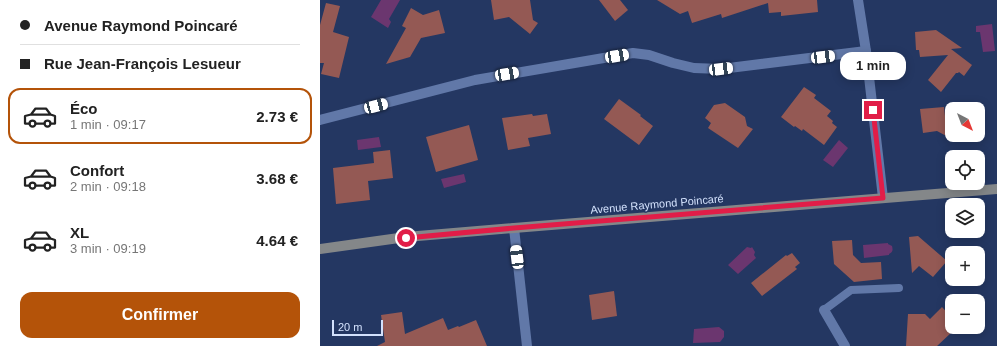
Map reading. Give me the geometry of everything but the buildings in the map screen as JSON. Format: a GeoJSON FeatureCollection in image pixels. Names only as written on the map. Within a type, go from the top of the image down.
{"type":"FeatureCollection","features":[{"type":"Feature","properties":{"kind":"main road","name":"Avenue Raymond Poincaré"},"geometry":{"type":"LineString","coordinates":[[320,249],[406,238],[514,228],[997,189]]}},
{"type":"Feature","properties":{"kind":"street"},"geometry":{"type":"LineString","coordinates":[[858,0],[866,51],[883,198]]}},
{"type":"Feature","properties":{"kind":"street"},"geometry":{"type":"LineString","coordinates":[[320,120],[475,80],[633,53],[649,55],[694,68],[721,69],[866,51]]}},
{"type":"Feature","properties":{"kind":"street"},"geometry":{"type":"LineString","coordinates":[[514,228],[527,346]]}},
{"type":"Feature","properties":{"kind":"street"},"geometry":{"type":"LineString","coordinates":[[824,310],[845,346]]}},
{"type":"Feature","properties":{"kind":"lane"},"geometry":{"type":"LineString","coordinates":[[824,310],[851,290],[900,288]]}},
{"type":"Feature","properties":{"kind":"shaded area"},"geometry":{"type":"Polygon","coordinates":[[[381,0],[400,0],[389,19],[391,22],[388,28],[371,17],[381,0]]]}},
{"type":"Feature","properties":{"kind":"shaded area"},"geometry":{"type":"Polygon","coordinates":[[[992,24],[995,51],[983,52],[980,32],[976,32],[976,26],[992,24]]]}},
{"type":"Feature","properties":{"kind":"shaded area"},"geometry":{"type":"Polygon","coordinates":[[[379,137],[381,147],[358,150],[357,140],[379,137]]]}},
{"type":"Feature","properties":{"kind":"shaded area"},"geometry":{"type":"Polygon","coordinates":[[[839,140],[848,148],[833,167],[823,160],[839,140]]]}},
{"type":"Feature","properties":{"kind":"shaded area"},"geometry":{"type":"Polygon","coordinates":[[[464,174],[466,182],[444,188],[441,179],[464,174]]]}},
{"type":"Feature","properties":{"kind":"shaded area"},"geometry":{"type":"Polygon","coordinates":[[[888,243],[893,249],[889,255],[864,258],[863,245],[888,243]]]}},
{"type":"Feature","properties":{"kind":"shaded area"},"geometry":{"type":"Polygon","coordinates":[[[747,247],[752,247],[756,258],[738,274],[728,265],[747,247]]]}},
{"type":"Feature","properties":{"kind":"shaded area"},"geometry":{"type":"Polygon","coordinates":[[[719,327],[724,331],[724,337],[720,342],[693,343],[694,329],[719,327]]]}},
{"type":"Feature","properties":{"kind":"route"},"geometry":{"type":"LineString","coordinates":[[406,238],[883,198],[873,110]]}}]}
